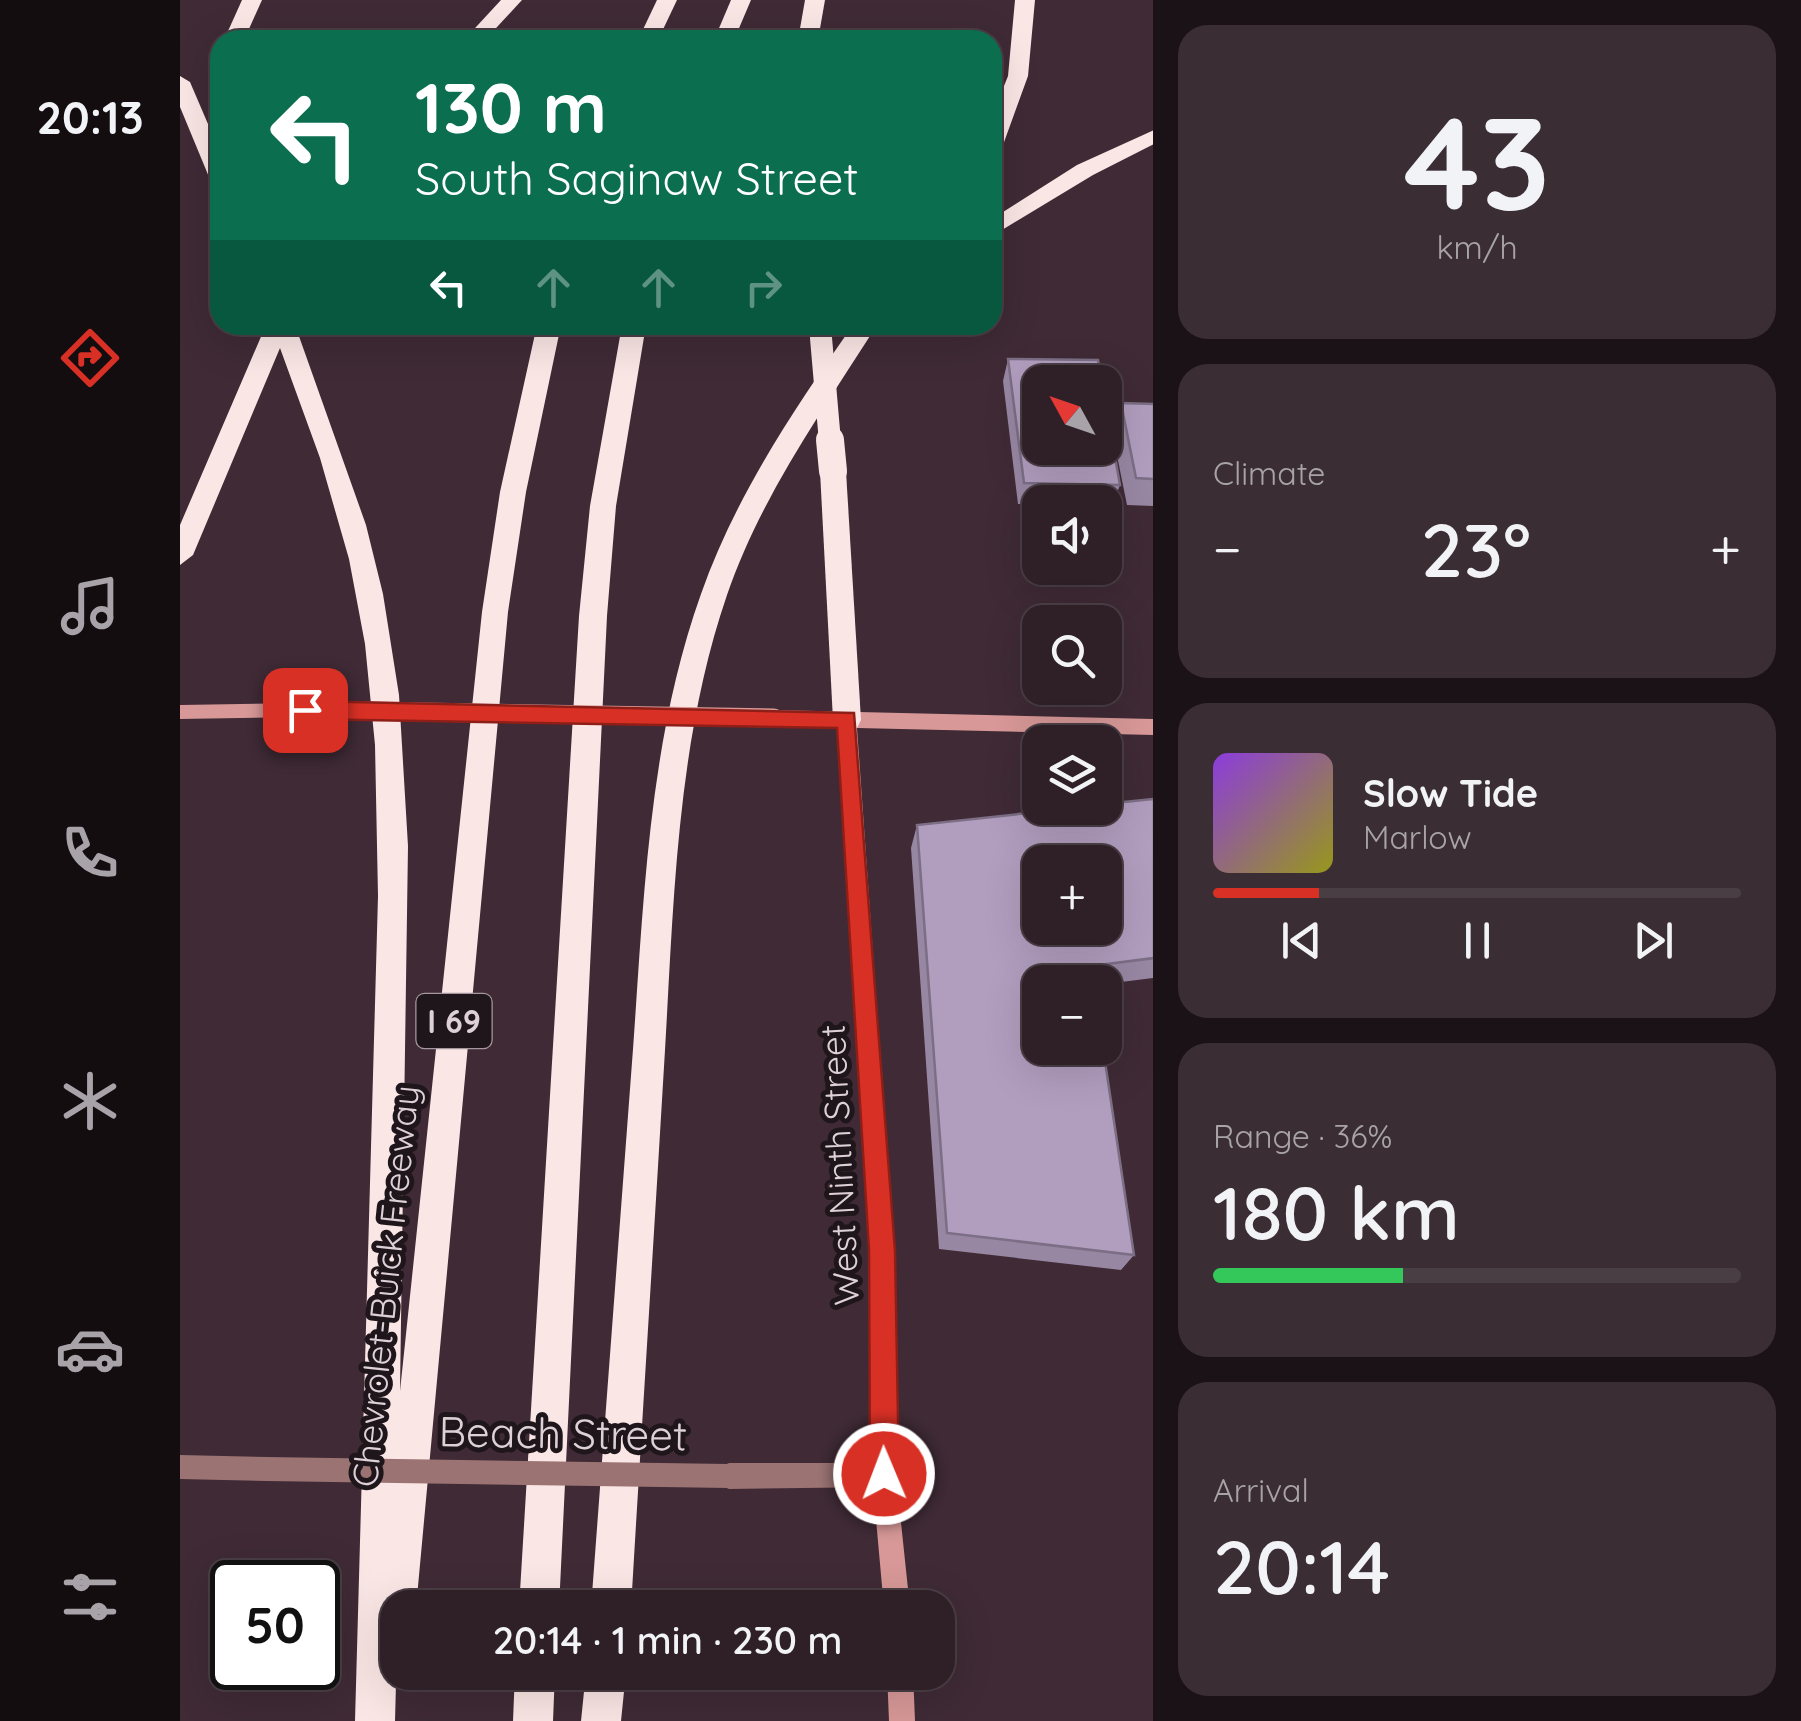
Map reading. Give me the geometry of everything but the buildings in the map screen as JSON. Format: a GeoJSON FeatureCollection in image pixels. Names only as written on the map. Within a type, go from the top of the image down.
{"type":"FeatureCollection","features":[{"type":"Feature","properties":{"kind":"highway"},"geometry":{"type":"LineString","coordinates":[[238,30],[252,0]]}},
{"type":"Feature","properties":{"kind":"highway"},"geometry":{"type":"LineString","coordinates":[[484,30],[512,0]]}},
{"type":"Feature","properties":{"kind":"highway"},"geometry":{"type":"LineString","coordinates":[[653,30],[667,0]]}},
{"type":"Feature","properties":{"kind":"highway"},"geometry":{"type":"LineString","coordinates":[[728,30],[741,0]]}},
{"type":"Feature","properties":{"kind":"highway"},"geometry":{"type":"LineString","coordinates":[[810,30],[815,0]]}},
{"type":"Feature","properties":{"kind":"highway"},"geometry":{"type":"LineString","coordinates":[[1002,118],[1018,76],[1025,0]]}},
{"type":"Feature","properties":{"kind":"highway"},"geometry":{"type":"LineString","coordinates":[[180,82],[210,153]]}},
{"type":"Feature","properties":{"kind":"highway"},"geometry":{"type":"LineString","coordinates":[[1002,222],[1085,170],[1153,136]]}},
{"type":"Feature","properties":{"kind":"highway"},"geometry":{"type":"LineString","coordinates":[[180,555],[254,373],[275,335]]}},
{"type":"Feature","properties":{"kind":"highway"},"geometry":{"type":"LineString","coordinates":[[285,335],[354,530],[381,661],[393,776],[395,902],[375,1721]]}},
{"type":"Feature","properties":{"kind":"highway","name":"Chevrolet-Buick Freeway"},"geometry":{"type":"LineString","coordinates":[[386,1721],[495,612],[513,492],[547,335]]}},
{"type":"Feature","properties":{"kind":"highway"},"geometry":{"type":"LineString","coordinates":[[540,1590],[593,616],[603,506],[632,335]]}},
{"type":"Feature","properties":{"kind":"highway"},"geometry":{"type":"LineString","coordinates":[[820,335],[834,471],[847,720]]}},
{"type":"Feature","properties":{"kind":"highway"},"geometry":{"type":"LineString","coordinates":[[612,1590],[658,923],[683,706],[696,648],[732,546],[811,408],[858,335]]}},
{"type":"Feature","properties":{"kind":"highway"},"geometry":{"type":"LineString","coordinates":[[811,408],[876,335]]}},
{"type":"Feature","properties":{"kind":"highway"},"geometry":{"type":"LineString","coordinates":[[533,1721],[534,1690]]}},
{"type":"Feature","properties":{"kind":"highway"},"geometry":{"type":"LineString","coordinates":[[602,1721],[605,1690]]}},
{"type":"Feature","properties":{"kind":"main road"},"geometry":{"type":"LineString","coordinates":[[180,712],[305,710],[1153,727]]}},
{"type":"Feature","properties":{"kind":"main road","name":"West Ninth Street"},"geometry":{"type":"LineString","coordinates":[[847,720],[882,1250],[884,1474],[895,1590]]}},
{"type":"Feature","properties":{"kind":"main road"},"geometry":{"type":"LineString","coordinates":[[901,1690],[902,1721]]}},
{"type":"Feature","properties":{"kind":"street","name":"Beach Street"},"geometry":{"type":"LineString","coordinates":[[180,1467],[729,1476],[884,1474]]}},
{"type":"Feature","properties":{"kind":"route"},"geometry":{"type":"LineString","coordinates":[[305,710],[847,720],[882,1250],[884,1474]]}}]}
